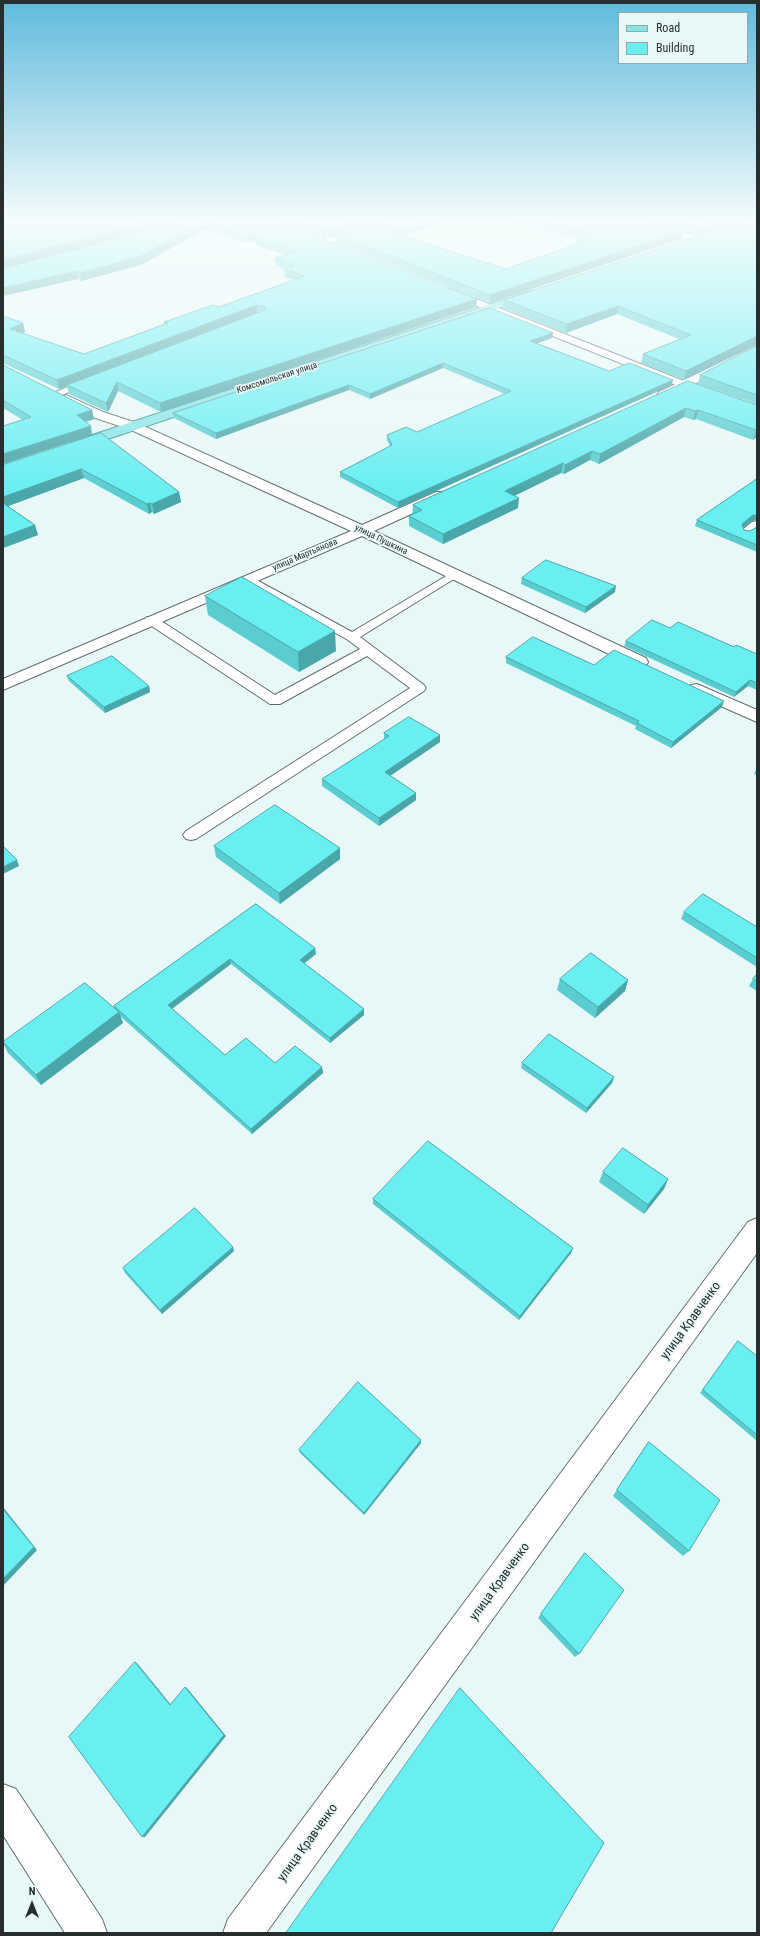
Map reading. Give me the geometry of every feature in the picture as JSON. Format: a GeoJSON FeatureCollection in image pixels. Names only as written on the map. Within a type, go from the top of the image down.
{"type":"FeatureCollection","features":[{"type":"Feature","properties":{"kind":"main road","name":"Комсомольская улица"},"geometry":{"type":"LineString","coordinates":[[68,448],[478,311]]}},
{"type":"Feature","properties":{"kind":"street"},"geometry":{"type":"LineString","coordinates":[[502,311],[685,385],[757,410]]}},
{"type":"Feature","properties":{"kind":"street"},"geometry":{"type":"LineString","coordinates":[[649,401],[685,385],[757,348]]}},
{"type":"Feature","properties":{"kind":"street","name":"улица Пушкина"},"geometry":{"type":"LineString","coordinates":[[42,387],[99,415],[133,426],[362,531],[656,670]]}},
{"type":"Feature","properties":{"kind":"street","name":"улица Мартьянова"},"geometry":{"type":"LineString","coordinates":[[3,685],[151,620],[362,531],[456,488]]}},
{"type":"Feature","properties":{"kind":"street"},"geometry":{"type":"LineString","coordinates":[[685,683],[757,717]]}},
{"type":"Feature","properties":{"kind":"street","name":"улица Кравченко"},"geometry":{"type":"LineString","coordinates":[[242,1933],[757,1231]]}},
{"type":"Feature","properties":{"kind":"street"},"geometry":{"type":"LineString","coordinates":[[3,1802],[88,1933]]}},
{"type":"Feature","properties":{"kind":"lane"},"geometry":{"type":"LineString","coordinates":[[56,394],[100,377]]}},
{"type":"Feature","properties":{"kind":"lane"},"geometry":{"type":"LineString","coordinates":[[352,637],[453,574]]}},
{"type":"Feature","properties":{"kind":"lane"},"geometry":{"type":"LineString","coordinates":[[191,835],[419,688],[352,637],[247,579]]}},
{"type":"Feature","properties":{"kind":"lane"},"geometry":{"type":"LineString","coordinates":[[151,620],[275,701],[368,650]]}},
{"type":"Feature","properties":{"kind":"building"},"geometry":{"type":"Polygon","coordinates":[[[195,311],[240,311],[57,380],[3,355],[3,316],[23,323],[10,329],[84,354],[168,323],[164,322],[195,311]]]}},
{"type":"Feature","properties":{"kind":"building"},"geometry":{"type":"Polygon","coordinates":[[[261,311],[439,311],[160,403],[117,382],[106,403],[67,385],[261,311]]]}},
{"type":"Feature","properties":{"kind":"building"},"geometry":{"type":"Polygon","coordinates":[[[480,311],[498,311],[553,333],[530,341],[609,371],[629,363],[673,380],[398,502],[340,472],[392,445],[387,435],[406,427],[417,432],[511,391],[443,363],[370,394],[349,385],[216,433],[173,413],[480,311]]]}},
{"type":"Feature","properties":{"kind":"building"},"geometry":{"type":"Polygon","coordinates":[[[534,311],[603,311],[567,324],[534,311]]]}},
{"type":"Feature","properties":{"kind":"building"},"geometry":{"type":"Polygon","coordinates":[[[631,311],[757,311],[757,336],[686,371],[643,354],[691,335],[631,311]]]}},
{"type":"Feature","properties":{"kind":"building"},"geometry":{"type":"Polygon","coordinates":[[[757,346],[757,395],[700,375],[757,346]]]}},
{"type":"Feature","properties":{"kind":"building"},"geometry":{"type":"Polygon","coordinates":[[[3,365],[92,410],[77,415],[91,426],[3,454],[3,426],[31,417],[3,400],[3,365]]]}},
{"type":"Feature","properties":{"kind":"building"},"geometry":{"type":"Polygon","coordinates":[[[688,381],[757,405],[757,430],[698,410],[695,411],[686,408],[600,454],[592,451],[565,465],[563,463],[505,491],[519,498],[443,534],[409,516],[422,510],[413,505],[688,381]]]}},
{"type":"Feature","properties":{"kind":"building"},"geometry":{"type":"Polygon","coordinates":[[[101,433],[179,492],[152,504],[147,504],[81,469],[3,497],[3,465],[101,433]]]}},
{"type":"Feature","properties":{"kind":"building"},"geometry":{"type":"Polygon","coordinates":[[[757,479],[757,515],[753,515],[742,524],[744,530],[750,531],[757,527],[757,545],[697,520],[757,479]]]}},
{"type":"Feature","properties":{"kind":"building"},"geometry":{"type":"Polygon","coordinates":[[[3,503],[35,525],[3,537],[3,503]]]}},
{"type":"Feature","properties":{"kind":"building"},"geometry":{"type":"Polygon","coordinates":[[[546,560],[616,586],[586,607],[522,578],[546,560]]]}},
{"type":"Feature","properties":{"kind":"building"},"geometry":{"type":"Polygon","coordinates":[[[242,577],[335,631],[298,652],[205,596],[242,577]]]}},
{"type":"Feature","properties":{"kind":"building"},"geometry":{"type":"Polygon","coordinates":[[[652,620],[670,628],[678,622],[734,647],[736,645],[757,654],[757,683],[750,680],[736,692],[626,641],[652,620]]]}},
{"type":"Feature","properties":{"kind":"building"},"geometry":{"type":"Polygon","coordinates":[[[533,637],[594,665],[614,650],[724,701],[673,742],[637,723],[639,721],[506,657],[533,637]]]}},
{"type":"Feature","properties":{"kind":"building"},"geometry":{"type":"Polygon","coordinates":[[[112,656],[149,686],[104,707],[67,676],[112,656]]]}},
{"type":"Feature","properties":{"kind":"building"},"geometry":{"type":"Polygon","coordinates":[[[409,717],[440,735],[385,772],[416,793],[379,818],[322,779],[389,736],[384,733],[409,717]]]}},
{"type":"Feature","properties":{"kind":"building"},"geometry":{"type":"Polygon","coordinates":[[[275,805],[340,848],[279,893],[214,846],[275,805]]]}},
{"type":"Feature","properties":{"kind":"building"},"geometry":{"type":"Polygon","coordinates":[[[3,846],[17,860],[3,867],[3,846]]]}},
{"type":"Feature","properties":{"kind":"building"},"geometry":{"type":"Polygon","coordinates":[[[703,894],[757,927],[757,958],[684,912],[703,894]]]}},
{"type":"Feature","properties":{"kind":"building"},"geometry":{"type":"Polygon","coordinates":[[[256,904],[315,948],[300,960],[364,1009],[330,1038],[230,959],[168,1005],[225,1055],[246,1038],[275,1063],[295,1046],[322,1067],[251,1129],[114,1006],[256,904]]]}},
{"type":"Feature","properties":{"kind":"building"},"geometry":{"type":"Polygon","coordinates":[[[591,953],[628,980],[598,1007],[560,979],[591,953]]]}},
{"type":"Feature","properties":{"kind":"building"},"geometry":{"type":"Polygon","coordinates":[[[757,974],[757,981],[753,979],[757,974]]]}},
{"type":"Feature","properties":{"kind":"building"},"geometry":{"type":"Polygon","coordinates":[[[85,983],[119,1012],[36,1075],[3,1042],[85,983]]]}},
{"type":"Feature","properties":{"kind":"building"},"geometry":{"type":"Polygon","coordinates":[[[549,1034],[614,1077],[587,1108],[522,1063],[549,1034]]]}},
{"type":"Feature","properties":{"kind":"building"},"geometry":{"type":"Polygon","coordinates":[[[428,1141],[573,1248],[520,1316],[373,1199],[428,1141]]]}},
{"type":"Feature","properties":{"kind":"building"},"geometry":{"type":"Polygon","coordinates":[[[623,1148],[668,1179],[648,1205],[603,1172],[623,1148]]]}},
{"type":"Feature","properties":{"kind":"building"},"geometry":{"type":"Polygon","coordinates":[[[195,1208],[233,1247],[160,1310],[123,1268],[195,1208]]]}},
{"type":"Feature","properties":{"kind":"building"},"geometry":{"type":"Polygon","coordinates":[[[738,1341],[757,1356],[757,1435],[703,1390],[738,1341]]]}},
{"type":"Feature","properties":{"kind":"building"},"geometry":{"type":"Polygon","coordinates":[[[358,1382],[421,1440],[364,1513],[299,1450],[358,1382]]]}},
{"type":"Feature","properties":{"kind":"building"},"geometry":{"type":"Polygon","coordinates":[[[649,1442],[720,1500],[689,1551],[617,1490],[649,1442]]]}},
{"type":"Feature","properties":{"kind":"building"},"geometry":{"type":"Polygon","coordinates":[[[3,1509],[34,1547],[3,1579],[3,1509]]]}},
{"type":"Feature","properties":{"kind":"building"},"geometry":{"type":"Polygon","coordinates":[[[585,1553],[624,1590],[579,1654],[541,1614],[585,1553]]]}},
{"type":"Feature","properties":{"kind":"building"},"geometry":{"type":"Polygon","coordinates":[[[135,1662],[170,1705],[185,1687],[224,1735],[142,1837],[69,1737],[135,1662]]]}},
{"type":"Feature","properties":{"kind":"building"},"geometry":{"type":"Polygon","coordinates":[[[460,1688],[604,1843],[551,1933],[286,1933],[460,1688]]]}}]}
